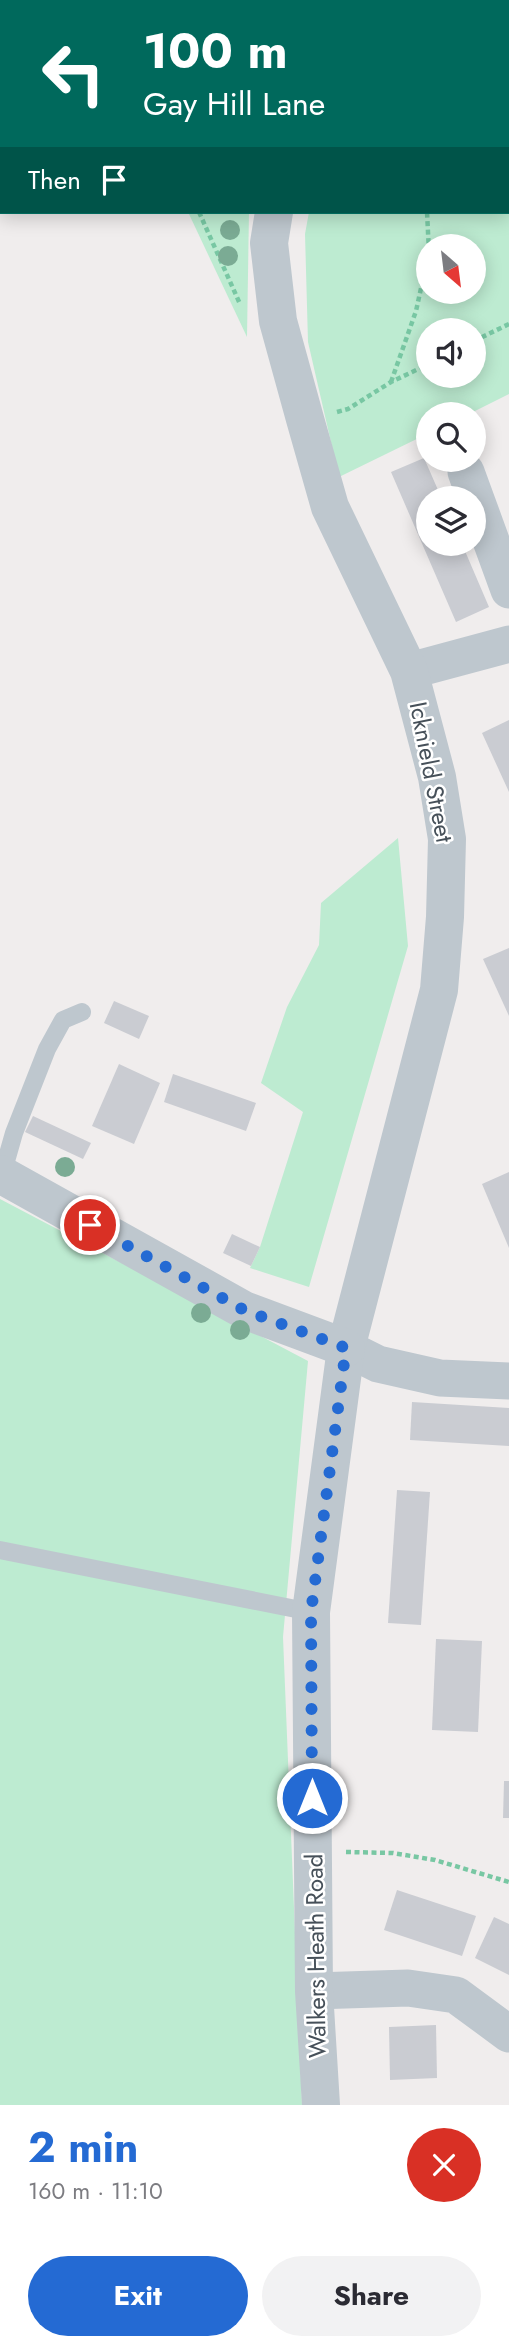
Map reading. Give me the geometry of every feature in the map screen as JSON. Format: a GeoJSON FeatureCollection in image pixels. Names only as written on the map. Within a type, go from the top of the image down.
{"type":"FeatureCollection","features":[{"type":"Feature","properties":{"kind":"street","name":"Icknield Street"},"geometry":{"type":"LineString","coordinates":[[274,214],[269,243],[278,321],[305,419],[330,507],[409,671],[436,777],[447,839],[445,917],[439,990],[346,1348]]}},
{"type":"Feature","properties":{"kind":"street"},"geometry":{"type":"LineString","coordinates":[[466,472],[509,590]]}},
{"type":"Feature","properties":{"kind":"street"},"geometry":{"type":"LineString","coordinates":[[409,671],[509,644]]}},
{"type":"Feature","properties":{"kind":"street"},"geometry":{"type":"LineString","coordinates":[[1,1175],[244,1310],[346,1348],[378,1364],[440,1378],[509,1381]]}},
{"type":"Feature","properties":{"kind":"street","name":"Walkers Heath Road"},"geometry":{"type":"LineString","coordinates":[[321,2105],[314,1991],[311,1612],[346,1348]]}},
{"type":"Feature","properties":{"kind":"street"},"geometry":{"type":"LineString","coordinates":[[314,1991],[408,1988],[456,1995],[509,2034]]}},
{"type":"Feature","properties":{"kind":"lane"},"geometry":{"type":"LineString","coordinates":[[1,1175],[14,1133],[47,1049],[63,1020],[82,1012]]}},
{"type":"Feature","properties":{"kind":"lane"},"geometry":{"type":"LineString","coordinates":[[0,1550],[311,1612]]}},
{"type":"Feature","properties":{"kind":"path"},"geometry":{"type":"LineString","coordinates":[[391,382],[416,311],[429,252],[427,214]]}},
{"type":"Feature","properties":{"kind":"path"},"geometry":{"type":"LineString","coordinates":[[486,335],[509,324]]}},
{"type":"Feature","properties":{"kind":"path"},"geometry":{"type":"LineString","coordinates":[[305,419],[348,409],[391,382],[416,370]]}},
{"type":"Feature","properties":{"kind":"path"},"geometry":{"type":"LineString","coordinates":[[313,1851],[393,1853],[435,1860],[509,1882]]}},
{"type":"Feature","properties":{"kind":"green space"},"geometry":{"type":"Polygon","coordinates":[[[189,214],[249,214],[247,337],[189,214]]]}},
{"type":"Feature","properties":{"kind":"green space"},"geometry":{"type":"Polygon","coordinates":[[[309,214],[509,214],[509,394],[486,406],[486,402],[416,402],[416,439],[339,477],[308,342],[305,234],[309,214]]]}},
{"type":"Feature","properties":{"kind":"green space"},"geometry":{"type":"Polygon","coordinates":[[[398,838],[408,946],[309,1287],[250,1268],[260,1247],[303,1112],[261,1083],[287,1007],[319,945],[321,903],[398,838]]]}},
{"type":"Feature","properties":{"kind":"green space"},"geometry":{"type":"Polygon","coordinates":[[[0,1199],[308,1361],[283,1637],[302,2105],[0,2105],[0,1199]]]}},
{"type":"Feature","properties":{"kind":"building"},"geometry":{"type":"Polygon","coordinates":[[[416,461],[416,472],[430,472],[436,486],[416,486],[416,530],[391,472],[416,461]]]}},
{"type":"Feature","properties":{"kind":"building"},"geometry":{"type":"Polygon","coordinates":[[[427,556],[467,556],[489,607],[456,622],[427,556]]]}},
{"type":"Feature","properties":{"kind":"building"},"geometry":{"type":"Polygon","coordinates":[[[509,720],[509,792],[482,733],[509,720]]]}},
{"type":"Feature","properties":{"kind":"building"},"geometry":{"type":"Polygon","coordinates":[[[509,948],[509,1016],[483,959],[509,948]]]}},
{"type":"Feature","properties":{"kind":"building"},"geometry":{"type":"Polygon","coordinates":[[[114,1001],[149,1016],[139,1039],[104,1023],[114,1001]]]}},
{"type":"Feature","properties":{"kind":"building"},"geometry":{"type":"Polygon","coordinates":[[[119,1064],[160,1083],[134,1144],[92,1126],[119,1064]]]}},
{"type":"Feature","properties":{"kind":"building"},"geometry":{"type":"Polygon","coordinates":[[[173,1074],[256,1103],[246,1131],[164,1102],[173,1074]]]}},
{"type":"Feature","properties":{"kind":"building"},"geometry":{"type":"Polygon","coordinates":[[[33,1116],[91,1143],[83,1159],[25,1132],[33,1116]]]}},
{"type":"Feature","properties":{"kind":"building"},"geometry":{"type":"Polygon","coordinates":[[[509,1172],[509,1248],[482,1184],[509,1172]]]}},
{"type":"Feature","properties":{"kind":"building"},"geometry":{"type":"Polygon","coordinates":[[[232,1234],[260,1247],[251,1266],[223,1253],[232,1234]]]}},
{"type":"Feature","properties":{"kind":"building"},"geometry":{"type":"Polygon","coordinates":[[[412,1402],[509,1408],[509,1446],[410,1440],[412,1402]]]}},
{"type":"Feature","properties":{"kind":"building"},"geometry":{"type":"Polygon","coordinates":[[[397,1490],[430,1492],[421,1625],[388,1623],[397,1490]]]}},
{"type":"Feature","properties":{"kind":"building"},"geometry":{"type":"Polygon","coordinates":[[[436,1639],[482,1641],[478,1732],[432,1730],[436,1639]]]}},
{"type":"Feature","properties":{"kind":"building"},"geometry":{"type":"Polygon","coordinates":[[[504,1781],[509,1781],[509,1818],[503,1818],[504,1781]]]}},
{"type":"Feature","properties":{"kind":"building"},"geometry":{"type":"Polygon","coordinates":[[[397,1890],[476,1916],[462,1956],[384,1930],[397,1890]]]}},
{"type":"Feature","properties":{"kind":"building"},"geometry":{"type":"Polygon","coordinates":[[[494,1917],[509,1924],[509,1975],[475,1958],[494,1917]]]}},
{"type":"Feature","properties":{"kind":"building"},"geometry":{"type":"Polygon","coordinates":[[[436,2025],[437,2078],[390,2080],[389,2027],[436,2025]]]}},
{"type":"Feature","properties":{"kind":"route"},"geometry":{"type":"LineString","coordinates":[[90,1225],[244,1310],[346,1348],[311,1612],[312,1798]]}}]}
